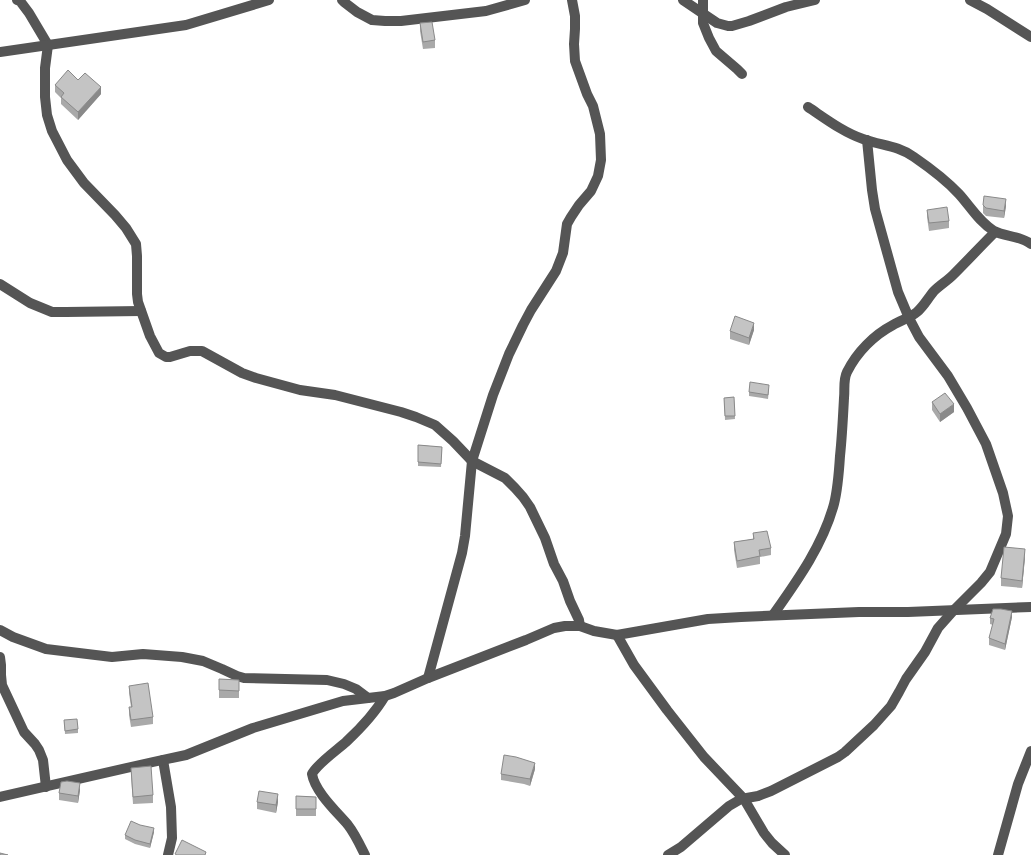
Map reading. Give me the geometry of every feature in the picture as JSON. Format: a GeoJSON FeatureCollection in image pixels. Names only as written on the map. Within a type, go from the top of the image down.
{"type":"FeatureCollection","features":[{"type":"Feature","properties":{"kind":"street"},"geometry":{"type":"LineString","coordinates":[[17,0],[20,1],[29,13],[48,45],[45,68],[45,97],[47,115],[52,132],[67,160],[84,183],[115,215],[126,228],[136,244],[138,256],[137,294],[141,311],[150,336],[159,353],[166,357],[170,357],[190,351],[202,352],[242,373],[256,378],[300,390],[335,395],[401,412],[434,425],[472,461],[505,478],[526,502],[545,538],[554,564],[563,581],[579,620],[580,626]]}},
{"type":"Feature","properties":{"kind":"street"},"geometry":{"type":"LineString","coordinates":[[0,52],[186,26],[269,0]]}},
{"type":"Feature","properties":{"kind":"street"},"geometry":{"type":"LineString","coordinates":[[342,0],[357,12],[372,20],[385,21],[401,21],[486,11],[525,0]]}},
{"type":"Feature","properties":{"kind":"street"},"geometry":{"type":"LineString","coordinates":[[428,678],[462,552],[465,536],[472,461],[493,395],[509,354],[531,310],[556,271],[563,253],[567,224],[579,205],[591,191],[598,176],[601,160],[600,134],[594,106],[587,94],[575,61],[575,16],[572,0]]}},
{"type":"Feature","properties":{"kind":"street"},"geometry":{"type":"LineString","coordinates":[[682,0],[717,23],[728,26],[749,21],[786,7],[815,0]]}},
{"type":"Feature","properties":{"kind":"street"},"geometry":{"type":"LineString","coordinates":[[704,0],[703,23],[709,38],[716,51],[742,74]]}},
{"type":"Feature","properties":{"kind":"street"},"geometry":{"type":"LineString","coordinates":[[970,0],[1031,37]]}},
{"type":"Feature","properties":{"kind":"street"},"geometry":{"type":"LineString","coordinates":[[808,107],[842,130],[867,140],[890,146],[913,157],[939,176],[959,194],[985,225],[995,232],[1022,239],[1031,244]]}},
{"type":"Feature","properties":{"kind":"street"},"geometry":{"type":"LineString","coordinates":[[668,855],[680,847],[728,806],[737,801],[758,796],[770,791],[838,758],[874,725],[891,706],[906,679],[925,652],[938,628],[990,572],[1006,534],[1008,516],[1003,493],[986,444],[955,387],[920,337],[909,318],[898,292],[875,209],[867,140]]}},
{"type":"Feature","properties":{"kind":"street"},"geometry":{"type":"LineString","coordinates":[[773,615],[797,582],[814,552],[827,524],[837,487],[845,396],[844,384],[845,376],[848,370],[872,339],[893,325],[909,318],[919,311],[934,291],[952,276],[995,232]]}},
{"type":"Feature","properties":{"kind":"street"},"geometry":{"type":"LineString","coordinates":[[0,284],[30,303],[52,312],[141,311]]}},
{"type":"Feature","properties":{"kind":"street"},"geometry":{"type":"LineString","coordinates":[[0,797],[186,755],[253,728],[343,702],[386,696],[554,628],[580,626],[594,631],[616,635],[708,619],[773,615],[1031,607]]}},
{"type":"Feature","properties":{"kind":"street"},"geometry":{"type":"LineString","coordinates":[[1,631],[46,649],[112,657],[143,654],[187,658],[203,661],[244,678],[327,680],[350,686],[368,698]]}},
{"type":"Feature","properties":{"kind":"street"},"geometry":{"type":"LineString","coordinates":[[616,635],[634,665],[671,715],[704,757],[744,799],[764,833],[785,855]]}},
{"type":"Feature","properties":{"kind":"street"},"geometry":{"type":"LineString","coordinates":[[0,657],[2,684],[24,732],[39,750],[43,760],[46,787]]}},
{"type":"Feature","properties":{"kind":"street"},"geometry":{"type":"LineString","coordinates":[[364,855],[356,837],[314,783],[312,774],[318,766],[361,726],[386,696]]}},
{"type":"Feature","properties":{"kind":"street"},"geometry":{"type":"LineString","coordinates":[[998,855],[1018,784],[1031,751]]}},
{"type":"Feature","properties":{"kind":"street"},"geometry":{"type":"LineString","coordinates":[[163,760],[171,807],[172,838],[168,855]]}},
{"type":"Feature","properties":{"kind":"building"},"geometry":{"type":"Polygon","coordinates":[[[432,22],[435,40],[423,42],[420,23],[432,22]]]}},
{"type":"Feature","properties":{"kind":"building"},"geometry":{"type":"Polygon","coordinates":[[[68,70],[78,80],[85,73],[101,87],[78,112],[61,97],[64,93],[55,85],[68,70]]]}},
{"type":"Feature","properties":{"kind":"building"},"geometry":{"type":"Polygon","coordinates":[[[984,196],[1006,199],[1004,211],[986,208],[983,205],[984,196]]]}},
{"type":"Feature","properties":{"kind":"building"},"geometry":{"type":"Polygon","coordinates":[[[947,207],[949,221],[929,223],[927,210],[947,207]]]}},
{"type":"Feature","properties":{"kind":"building"},"geometry":{"type":"Polygon","coordinates":[[[735,316],[754,323],[749,338],[730,331],[735,316]]]}},
{"type":"Feature","properties":{"kind":"building"},"geometry":{"type":"Polygon","coordinates":[[[750,382],[769,385],[768,395],[749,392],[750,382]]]}},
{"type":"Feature","properties":{"kind":"building"},"geometry":{"type":"Polygon","coordinates":[[[945,393],[954,404],[940,414],[932,402],[945,393]]]}},
{"type":"Feature","properties":{"kind":"building"},"geometry":{"type":"Polygon","coordinates":[[[734,397],[735,416],[725,416],[724,398],[734,397]]]}},
{"type":"Feature","properties":{"kind":"building"},"geometry":{"type":"Polygon","coordinates":[[[418,445],[442,447],[441,464],[418,462],[418,445]]]}},
{"type":"Feature","properties":{"kind":"building"},"geometry":{"type":"Polygon","coordinates":[[[767,531],[771,548],[759,550],[760,556],[737,561],[734,542],[754,539],[753,533],[767,531]]]}},
{"type":"Feature","properties":{"kind":"building"},"geometry":{"type":"Polygon","coordinates":[[[1004,547],[1025,549],[1022,581],[1001,578],[1004,547]]]}},
{"type":"Feature","properties":{"kind":"building"},"geometry":{"type":"Polygon","coordinates":[[[993,609],[1012,611],[1005,644],[989,638],[994,619],[990,618],[993,609]]]}},
{"type":"Feature","properties":{"kind":"building"},"geometry":{"type":"Polygon","coordinates":[[[219,679],[239,680],[239,691],[219,690],[219,679]]]}},
{"type":"Feature","properties":{"kind":"building"},"geometry":{"type":"Polygon","coordinates":[[[148,683],[153,717],[131,720],[129,707],[132,707],[129,686],[148,683]]]}},
{"type":"Feature","properties":{"kind":"building"},"geometry":{"type":"Polygon","coordinates":[[[77,719],[78,729],[65,731],[64,720],[77,719]]]}},
{"type":"Feature","properties":{"kind":"building"},"geometry":{"type":"Polygon","coordinates":[[[504,755],[535,763],[530,779],[501,774],[504,755]]]}},
{"type":"Feature","properties":{"kind":"building"},"geometry":{"type":"Polygon","coordinates":[[[151,766],[153,795],[133,797],[131,768],[151,766]]]}},
{"type":"Feature","properties":{"kind":"building"},"geometry":{"type":"Polygon","coordinates":[[[67,781],[80,783],[78,796],[59,793],[61,782],[67,781]]]}},
{"type":"Feature","properties":{"kind":"building"},"geometry":{"type":"Polygon","coordinates":[[[259,791],[278,794],[276,805],[257,802],[259,791]]]}},
{"type":"Feature","properties":{"kind":"building"},"geometry":{"type":"Polygon","coordinates":[[[296,796],[316,797],[316,809],[296,809],[296,796]]]}},
{"type":"Feature","properties":{"kind":"building"},"geometry":{"type":"Polygon","coordinates":[[[131,821],[140,825],[154,828],[150,844],[135,840],[125,835],[131,821]]]}},
{"type":"Feature","properties":{"kind":"building"},"geometry":{"type":"Polygon","coordinates":[[[182,840],[206,852],[205,855],[175,854],[182,840]]]}}]}
